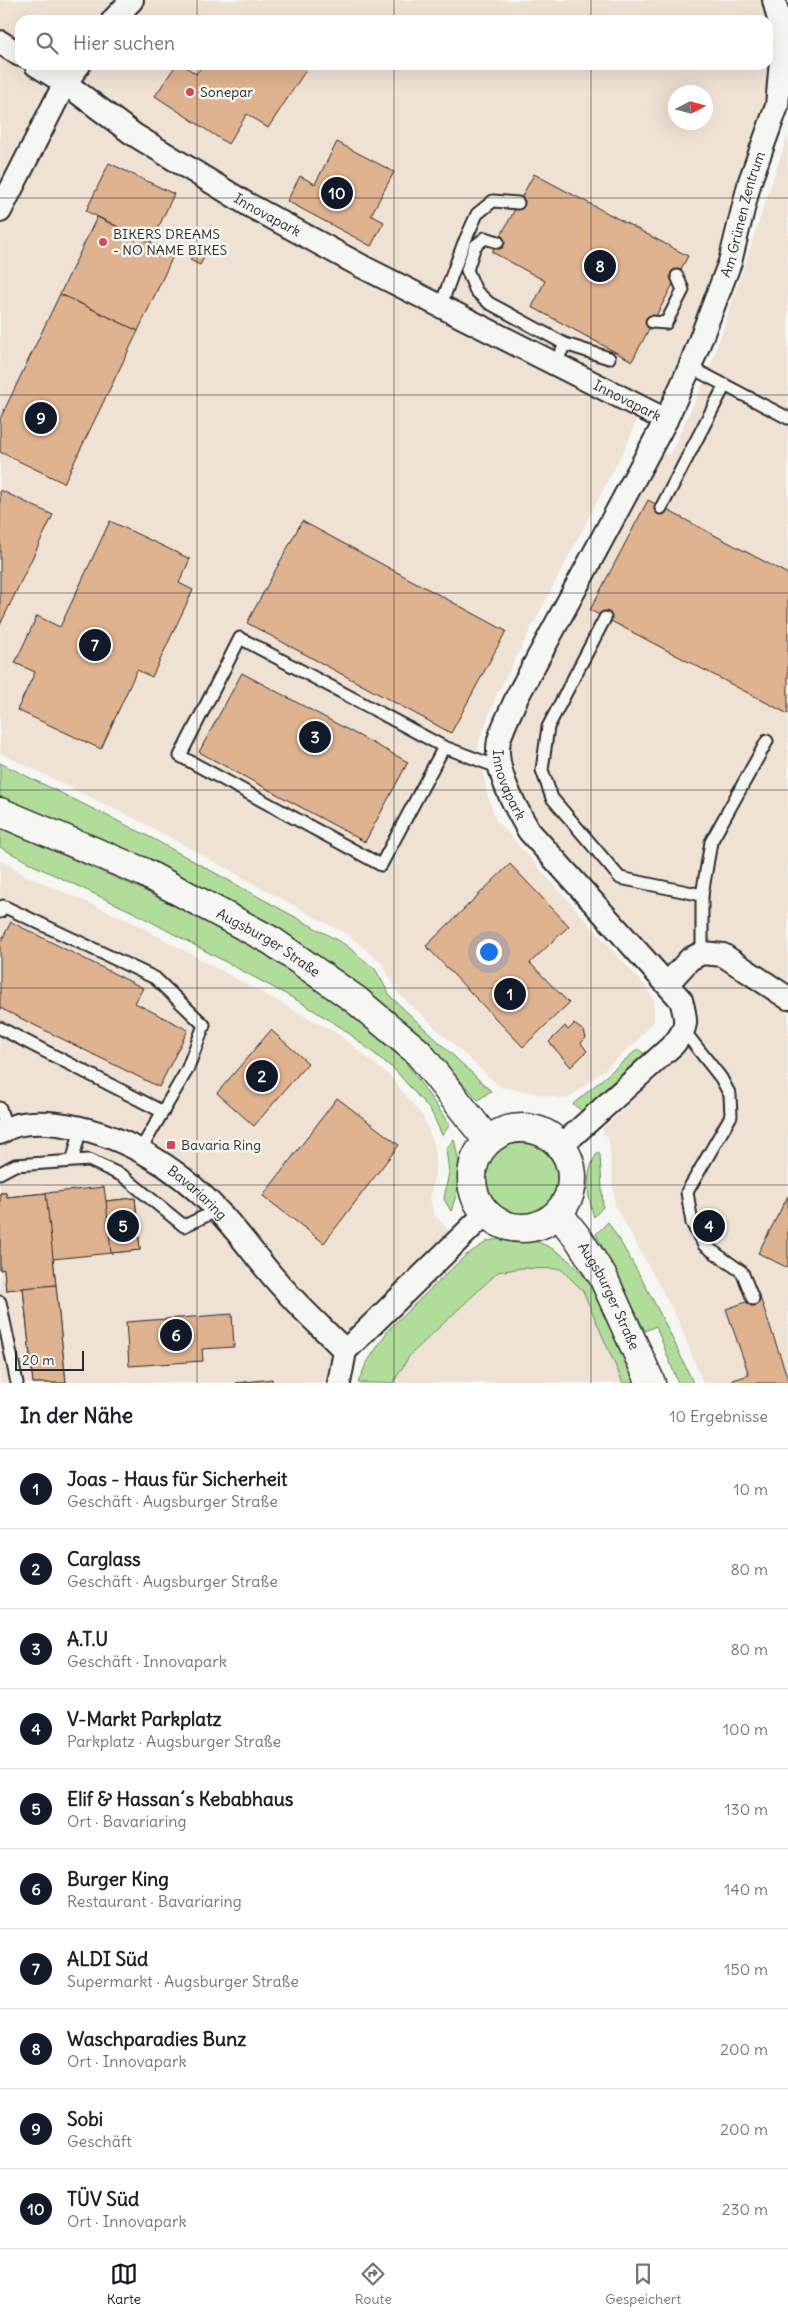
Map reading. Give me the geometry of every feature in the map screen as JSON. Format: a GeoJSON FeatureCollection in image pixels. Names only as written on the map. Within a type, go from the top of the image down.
{"type":"FeatureCollection","features":[{"type":"Feature","properties":{"kind":"main road","name":"Augsburger Straße"},"geometry":{"type":"LineString","coordinates":[[0,812],[143,872],[272,941],[356,1000],[418,1052],[488,1141]]}},
{"type":"Feature","properties":{"kind":"main road"},"geometry":{"type":"LineString","coordinates":[[526,1128],[545,1134],[560,1147],[569,1163],[572,1181],[567,1198],[558,1213],[541,1224],[522,1228],[502,1224],[486,1213],[478,1202],[473,1190],[472,1176],[474,1164],[488,1141],[506,1131],[526,1128]]}},
{"type":"Feature","properties":{"kind":"main road","name":"Augsburger Straße"},"geometry":{"type":"LineString","coordinates":[[558,1213],[580,1241],[602,1277],[651,1383]]}},
{"type":"Feature","properties":{"kind":"street"},"geometry":{"type":"LineString","coordinates":[[118,15],[132,0]]}},
{"type":"Feature","properties":{"kind":"street","name":"Am Grünen Zentrum"},"geometry":{"type":"LineString","coordinates":[[666,420],[690,368],[730,262],[750,181],[777,106],[781,60],[779,20],[774,0]]}},
{"type":"Feature","properties":{"kind":"street"},"geometry":{"type":"LineString","coordinates":[[0,42],[15,52]]}},
{"type":"Feature","properties":{"kind":"street","name":"Innovapark"},"geometry":{"type":"LineString","coordinates":[[44,70],[133,134],[247,204],[363,267],[440,305],[560,354],[666,420],[517,697],[499,741],[500,768],[510,799],[529,831],[681,1000],[686,1016],[684,1031]]}},
{"type":"Feature","properties":{"kind":"street"},"geometry":{"type":"LineString","coordinates":[[0,211],[65,84],[75,70]]}},
{"type":"Feature","properties":{"kind":"street"},"geometry":{"type":"LineString","coordinates":[[667,984],[690,959],[702,953],[723,955],[788,998]]}},
{"type":"Feature","properties":{"kind":"street"},"geometry":{"type":"LineString","coordinates":[[560,1147],[674,1044],[684,1031]]}},
{"type":"Feature","properties":{"kind":"street","name":"Bavariaring"},"geometry":{"type":"LineString","coordinates":[[2,1123],[40,1122],[81,1127],[141,1150],[176,1173],[218,1210],[283,1289],[345,1351]]}},
{"type":"Feature","properties":{"kind":"street"},"geometry":{"type":"LineString","coordinates":[[339,1383],[345,1351],[486,1213]]}},
{"type":"Feature","properties":{"kind":"lane"},"geometry":{"type":"LineString","coordinates":[[440,305],[477,214],[493,201],[518,203]]}},
{"type":"Feature","properties":{"kind":"lane"},"geometry":{"type":"LineString","coordinates":[[498,242],[485,238],[475,246],[467,270],[476,291],[560,354],[609,358]]}},
{"type":"Feature","properties":{"kind":"lane"},"geometry":{"type":"LineString","coordinates":[[652,322],[666,323],[683,290],[677,276]]}},
{"type":"Feature","properties":{"kind":"lane"},"geometry":{"type":"LineString","coordinates":[[690,368],[788,418]]}},
{"type":"Feature","properties":{"kind":"lane"},"geometry":{"type":"LineString","coordinates":[[661,508],[726,385]]}},
{"type":"Feature","properties":{"kind":"lane"},"geometry":{"type":"LineString","coordinates":[[605,618],[548,727],[542,770],[552,798],[620,878],[702,894]]}},
{"type":"Feature","properties":{"kind":"lane"},"geometry":{"type":"LineString","coordinates":[[444,747],[381,864],[180,756],[240,638],[444,747],[500,768]]}},
{"type":"Feature","properties":{"kind":"lane"},"geometry":{"type":"LineString","coordinates":[[702,953],[702,894],[711,842],[767,741]]}},
{"type":"Feature","properties":{"kind":"lane"},"geometry":{"type":"LineString","coordinates":[[0,912],[3,906],[155,978],[204,1025],[187,1070],[141,1150]]}},
{"type":"Feature","properties":{"kind":"lane"},"geometry":{"type":"LineString","coordinates":[[0,1028],[163,1112]]}},
{"type":"Feature","properties":{"kind":"lane"},"geometry":{"type":"LineString","coordinates":[[684,1031],[721,1078],[730,1094],[731,1116],[687,1192],[692,1223],[704,1245],[742,1272],[753,1300]]}},
{"type":"Feature","properties":{"kind":"lane"},"geometry":{"type":"LineString","coordinates":[[73,1159],[81,1127]]}},
{"type":"Feature","properties":{"kind":"lane"},"geometry":{"type":"LineString","coordinates":[[0,1173],[15,1165],[73,1159],[88,1160],[123,1176],[184,1226],[218,1210]]}},
{"type":"Feature","properties":{"kind":"lane"},"geometry":{"type":"LineString","coordinates":[[0,1302],[17,1383]]}},
{"type":"Feature","properties":{"kind":"shaded area"},"geometry":{"type":"Polygon","coordinates":[[[0,0],[788,0],[788,113],[768,110],[722,258],[662,409],[643,402],[629,440],[496,696],[478,744],[487,794],[496,820],[646,987],[654,1001],[654,1021],[634,1044],[567,1099],[500,1087],[397,992],[383,964],[351,937],[149,826],[0,753],[0,0]]]}},
{"type":"Feature","properties":{"kind":"shaded area"},"geometry":{"type":"Polygon","coordinates":[[[788,134],[788,990],[726,948],[666,974],[537,828],[509,770],[508,744],[524,703],[656,453],[670,455],[710,368],[788,134]]]}},
{"type":"Feature","properties":{"kind":"shaded area"},"geometry":{"type":"Polygon","coordinates":[[[0,860],[29,877],[130,921],[338,1034],[391,1077],[423,1117],[435,1146],[435,1174],[430,1198],[434,1214],[451,1233],[338,1340],[330,1383],[0,1383],[0,860]]]}},
{"type":"Feature","properties":{"kind":"shaded area"},"geometry":{"type":"Polygon","coordinates":[[[705,964],[720,964],[788,1009],[788,1383],[703,1383],[678,1320],[615,1205],[609,1141],[602,1129],[683,1053],[697,1031],[699,1013],[683,987],[695,969],[705,964]]]}},
{"type":"Feature","properties":{"kind":"shaded area"},"geometry":{"type":"Polygon","coordinates":[[[522,1268],[561,1269],[583,1291],[623,1383],[393,1383],[410,1355],[498,1271],[522,1268]]]}},
{"type":"Feature","properties":{"kind":"green space"},"geometry":{"type":"Polygon","coordinates":[[[0,763],[146,835],[346,945],[375,969],[391,997],[491,1091],[478,1100],[426,1043],[0,800],[0,763]]]}},
{"type":"Feature","properties":{"kind":"green space"},"geometry":{"type":"Polygon","coordinates":[[[0,828],[137,887],[265,951],[349,1007],[404,1060],[450,1125],[442,1135],[431,1111],[395,1070],[342,1028],[302,1003],[133,912],[35,866],[0,847],[0,828]]]}},
{"type":"Feature","properties":{"kind":"green space"},"geometry":{"type":"Polygon","coordinates":[[[638,1049],[646,1055],[582,1111],[573,1104],[638,1049]]]}},
{"type":"Feature","properties":{"kind":"green space"},"geometry":{"type":"Polygon","coordinates":[[[454,1139],[459,1175],[457,1192],[451,1211],[444,1199],[449,1172],[446,1149],[454,1139]]]}},
{"type":"Feature","properties":{"kind":"green space"},"geometry":{"type":"Polygon","coordinates":[[[521,1143],[535,1146],[547,1153],[554,1165],[557,1179],[554,1193],[547,1205],[535,1212],[521,1215],[507,1212],[495,1205],[488,1193],[485,1179],[488,1165],[495,1153],[507,1146],[521,1143]]]}},
{"type":"Feature","properties":{"kind":"green space"},"geometry":{"type":"Polygon","coordinates":[[[598,1152],[600,1155],[603,1207],[594,1217],[588,1184],[590,1168],[598,1152]]]}},
{"type":"Feature","properties":{"kind":"green space"},"geometry":{"type":"Polygon","coordinates":[[[608,1222],[654,1301],[693,1383],[678,1383],[656,1326],[645,1331],[596,1234],[608,1222]]]}},
{"type":"Feature","properties":{"kind":"green space"},"geometry":{"type":"Polygon","coordinates":[[[503,1238],[526,1239],[549,1247],[568,1260],[584,1277],[598,1296],[638,1383],[623,1383],[583,1291],[561,1269],[522,1268],[498,1272],[410,1355],[393,1383],[358,1383],[366,1364],[389,1329],[465,1256],[488,1241],[503,1238]]]}},
{"type":"Feature","properties":{"kind":"building"},"geometry":{"type":"Polygon","coordinates":[[[173,70],[190,70],[196,74],[199,70],[306,70],[268,128],[247,114],[228,144],[155,96],[173,70]]]}},
{"type":"Feature","properties":{"kind":"building"},"geometry":{"type":"Polygon","coordinates":[[[337,142],[394,172],[371,215],[384,222],[371,246],[287,201],[300,176],[315,184],[337,142]]]}},
{"type":"Feature","properties":{"kind":"building"},"geometry":{"type":"Polygon","coordinates":[[[109,163],[174,194],[151,243],[86,211],[109,163]]]}},
{"type":"Feature","properties":{"kind":"building"},"geometry":{"type":"Polygon","coordinates":[[[534,174],[688,256],[632,361],[532,307],[545,281],[492,252],[534,174]]]}},
{"type":"Feature","properties":{"kind":"building"},"geometry":{"type":"Polygon","coordinates":[[[97,217],[174,254],[138,331],[60,294],[97,217]]]}},
{"type":"Feature","properties":{"kind":"building"},"geometry":{"type":"Polygon","coordinates":[[[197,247],[207,252],[200,265],[190,260],[197,247]]]}},
{"type":"Feature","properties":{"kind":"building"},"geometry":{"type":"Polygon","coordinates":[[[60,294],[138,331],[64,483],[0,452],[0,419],[60,294]]]}},
{"type":"Feature","properties":{"kind":"building"},"geometry":{"type":"Polygon","coordinates":[[[0,490],[53,515],[0,625],[0,490]]]}},
{"type":"Feature","properties":{"kind":"building"},"geometry":{"type":"Polygon","coordinates":[[[648,500],[788,574],[788,714],[590,610],[648,500]]]}},
{"type":"Feature","properties":{"kind":"building"},"geometry":{"type":"Polygon","coordinates":[[[110,521],[190,559],[179,583],[193,590],[152,677],[137,670],[101,749],[17,710],[35,672],[15,663],[37,616],[60,627],[110,521]]]}},
{"type":"Feature","properties":{"kind":"building"},"geometry":{"type":"Polygon","coordinates":[[[302,521],[506,631],[451,733],[247,623],[302,521]]]}},
{"type":"Feature","properties":{"kind":"building"},"geometry":{"type":"Polygon","coordinates":[[[242,673],[408,762],[365,842],[199,752],[242,673]]]}},
{"type":"Feature","properties":{"kind":"building"},"geometry":{"type":"Polygon","coordinates":[[[510,864],[569,926],[530,963],[569,1003],[523,1047],[426,946],[510,864]]]}},
{"type":"Feature","properties":{"kind":"building"},"geometry":{"type":"Polygon","coordinates":[[[11,922],[143,988],[135,1003],[188,1030],[159,1087],[0,1008],[0,943],[11,922]]]}},
{"type":"Feature","properties":{"kind":"building"},"geometry":{"type":"Polygon","coordinates":[[[574,1024],[584,1031],[586,1038],[581,1043],[587,1051],[571,1067],[549,1042],[565,1026],[568,1030],[574,1024]]]}},
{"type":"Feature","properties":{"kind":"building"},"geometry":{"type":"Polygon","coordinates":[[[271,1030],[308,1063],[254,1126],[217,1093],[271,1030]]]}},
{"type":"Feature","properties":{"kind":"building"},"geometry":{"type":"Polygon","coordinates":[[[337,1098],[399,1145],[324,1243],[263,1196],[337,1098]]]}},
{"type":"Feature","properties":{"kind":"building"},"geometry":{"type":"Polygon","coordinates":[[[104,1187],[106,1201],[135,1198],[140,1250],[53,1259],[66,1383],[33,1383],[23,1288],[6,1290],[4,1269],[0,1270],[0,1193],[6,1193],[7,1197],[104,1187]]]}},
{"type":"Feature","properties":{"kind":"building"},"geometry":{"type":"Polygon","coordinates":[[[0,1193],[6,1193],[7,1197],[46,1193],[56,1285],[6,1290],[4,1269],[0,1270],[0,1193]]]}},
{"type":"Feature","properties":{"kind":"building"},"geometry":{"type":"Polygon","coordinates":[[[788,1196],[788,1268],[758,1253],[788,1196]]]}},
{"type":"Feature","properties":{"kind":"building"},"geometry":{"type":"Polygon","coordinates":[[[135,1198],[140,1250],[111,1253],[106,1201],[135,1198]]]}},
{"type":"Feature","properties":{"kind":"building"},"geometry":{"type":"Polygon","coordinates":[[[56,1285],[66,1383],[33,1383],[23,1288],[56,1285]]]}},
{"type":"Feature","properties":{"kind":"building"},"geometry":{"type":"Polygon","coordinates":[[[760,1297],[788,1383],[734,1383],[733,1380],[749,1375],[726,1309],[760,1297]]]}},
{"type":"Feature","properties":{"kind":"building"},"geometry":{"type":"Polygon","coordinates":[[[232,1314],[234,1347],[202,1349],[203,1361],[129,1366],[126,1322],[232,1314]]]}},
{"type":"Feature","properties":{"kind":"building"},"geometry":{"type":"Polygon","coordinates":[[[272,1379],[272,1383],[236,1383],[272,1379]]]}},
{"type":"Feature","properties":{"kind":"place","name":"Sonepar"},"geometry":{"type":"Point","coordinates":[190,92]}},
{"type":"Feature","properties":{"kind":"place","name":"TÜV Süd"},"geometry":{"type":"Point","coordinates":[337,193]}},
{"type":"Feature","properties":{"kind":"place","name":"BIKERS DREAMS - NO NAME BIKES"},"geometry":{"type":"Point","coordinates":[103,242]}},
{"type":"Feature","properties":{"kind":"place","name":"Waschparadies Bunz"},"geometry":{"type":"Point","coordinates":[600,266]}},
{"type":"Feature","properties":{"kind":"place","name":"Sobi"},"geometry":{"type":"Point","coordinates":[41,418]}},
{"type":"Feature","properties":{"kind":"place","name":"ALDI Süd"},"geometry":{"type":"Point","coordinates":[95,645]}},
{"type":"Feature","properties":{"kind":"place","name":"A.T.U"},"geometry":{"type":"Point","coordinates":[315,737]}},
{"type":"Feature","properties":{"kind":"place","name":"Joas - Haus für Sicherheit"},"geometry":{"type":"Point","coordinates":[510,994]}},
{"type":"Feature","properties":{"kind":"place","name":"Carglass"},"geometry":{"type":"Point","coordinates":[262,1076]}},
{"type":"Feature","properties":{"kind":"place","name":"Bavaria Ring"},"geometry":{"type":"Point","coordinates":[171,1145]}},
{"type":"Feature","properties":{"kind":"place","name":"Elif & Hassan´s Kebabhaus"},"geometry":{"type":"Point","coordinates":[123,1226]}},
{"type":"Feature","properties":{"kind":"place","name":"V-Markt Parkplatz"},"geometry":{"type":"Point","coordinates":[709,1226]}},
{"type":"Feature","properties":{"kind":"place","name":"Burger King"},"geometry":{"type":"Point","coordinates":[176,1335]}}]}
